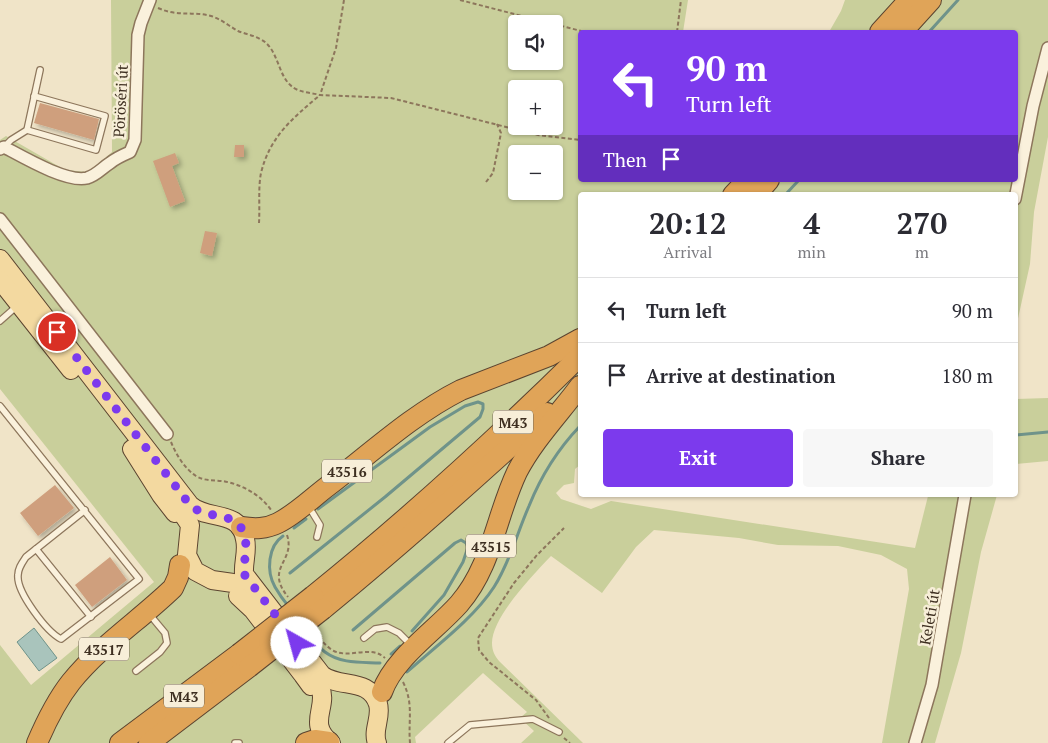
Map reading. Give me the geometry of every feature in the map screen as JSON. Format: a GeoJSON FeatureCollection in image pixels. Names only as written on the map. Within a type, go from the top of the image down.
{"type":"FeatureCollection","features":[{"type":"Feature","properties":{"kind":"highway"},"geometry":{"type":"LineString","coordinates":[[882,30],[909,0]]}},
{"type":"Feature","properties":{"kind":"highway"},"geometry":{"type":"LineString","coordinates":[[904,30],[931,0]]}},
{"type":"Feature","properties":{"kind":"highway"},"geometry":{"type":"LineString","coordinates":[[736,192],[744,182]]}},
{"type":"Feature","properties":{"kind":"highway"},"geometry":{"type":"LineString","coordinates":[[759,192],[767,182]]}},
{"type":"Feature","properties":{"kind":"highway","name":"43516"},"geometry":{"type":"LineString","coordinates":[[247,528],[265,528],[280,522],[405,426],[447,397],[549,356],[578,340]]}},
{"type":"Feature","properties":{"kind":"highway","name":"M43"},"geometry":{"type":"LineString","coordinates":[[318,602],[365,554],[444,486],[578,358]]}},
{"type":"Feature","properties":{"kind":"highway","name":"M43"},"geometry":{"type":"LineString","coordinates":[[149,743],[244,660],[318,602],[390,554],[457,496],[547,413],[578,381]]}},
{"type":"Feature","properties":{"kind":"highway","name":"43515"},"geometry":{"type":"LineString","coordinates":[[382,692],[394,668],[460,602],[476,578],[487,558],[517,472],[540,436],[578,388]]}},
{"type":"Feature","properties":{"kind":"highway","name":"43517"},"geometry":{"type":"LineString","coordinates":[[37,743],[52,710],[72,681],[102,651],[173,588],[178,577],[180,565]]}},
{"type":"Feature","properties":{"kind":"highway","name":"M43"},"geometry":{"type":"LineString","coordinates":[[120,743],[244,660]]}},
{"type":"Feature","properties":{"kind":"main road"},"geometry":{"type":"LineString","coordinates":[[0,259],[137,445],[166,491],[187,519],[187,555],[195,571],[206,578],[233,583],[245,590],[320,687],[322,697],[318,718],[320,742]]}},
{"type":"Feature","properties":{"kind":"main road"},"geometry":{"type":"LineString","coordinates":[[0,280],[137,445],[208,510],[226,508],[246,519],[246,546],[243,565],[244,574],[248,581],[322,675],[334,682],[354,684],[370,691],[379,706],[378,740]]}},
{"type":"Feature","properties":{"kind":"main road"},"geometry":{"type":"LineString","coordinates":[[208,510],[204,516],[186,529],[178,549],[180,565],[188,578],[200,586],[236,594],[252,610],[292,660],[311,688],[311,728],[320,742]]}},
{"type":"Feature","properties":{"kind":"main road"},"geometry":{"type":"LineString","coordinates":[[247,528],[256,548],[253,560],[254,576],[305,644],[324,667],[369,680],[382,692],[388,718],[378,740]]}},
{"type":"Feature","properties":{"kind":"street","name":"Pöröséri út"},"geometry":{"type":"LineString","coordinates":[[2,148],[41,166],[80,178],[93,176],[112,161],[130,152],[135,140],[138,35],[150,2]]}},
{"type":"Feature","properties":{"kind":"street"},"geometry":{"type":"LineString","coordinates":[[1016,192],[1033,106],[1048,48]]}},
{"type":"Feature","properties":{"kind":"street"},"geometry":{"type":"LineString","coordinates":[[0,219],[167,434]]}},
{"type":"Feature","properties":{"kind":"street","name":"Keleti út"},"geometry":{"type":"LineString","coordinates":[[915,743],[935,668],[965,497]]}},
{"type":"Feature","properties":{"kind":"lane"},"geometry":{"type":"LineString","coordinates":[[2,148],[27,130],[40,70]]}},
{"type":"Feature","properties":{"kind":"lane"},"geometry":{"type":"LineString","coordinates":[[27,130],[96,150],[105,116],[34,96]]}},
{"type":"Feature","properties":{"kind":"lane"},"geometry":{"type":"LineString","coordinates":[[1,319],[20,304]]}},
{"type":"Feature","properties":{"kind":"lane"},"geometry":{"type":"LineString","coordinates":[[0,406],[85,510],[139,579],[61,639],[53,635],[26,599],[19,586],[17,576],[20,566],[26,557],[85,510]]}},
{"type":"Feature","properties":{"kind":"lane"},"geometry":{"type":"LineString","coordinates":[[306,503],[320,525],[316,537]]}},
{"type":"Feature","properties":{"kind":"lane"},"geometry":{"type":"LineString","coordinates":[[36,549],[91,617]]}},
{"type":"Feature","properties":{"kind":"lane"},"geometry":{"type":"LineString","coordinates":[[136,671],[160,652],[166,643],[167,636],[146,612]]}},
{"type":"Feature","properties":{"kind":"lane"},"geometry":{"type":"LineString","coordinates":[[364,638],[375,629],[387,626],[399,632],[415,648]]}},
{"type":"Feature","properties":{"kind":"lane"},"geometry":{"type":"LineString","coordinates":[[448,743],[470,725],[533,719],[559,732]]}},
{"type":"Feature","properties":{"kind":"path"},"geometry":{"type":"LineString","coordinates":[[259,223],[261,174],[269,149],[286,124],[320,95],[336,48],[344,0]]}},
{"type":"Feature","properties":{"kind":"path"},"geometry":{"type":"LineString","coordinates":[[460,0],[518,15]]}},
{"type":"Feature","properties":{"kind":"path"},"geometry":{"type":"LineString","coordinates":[[677,30],[681,0]]}},
{"type":"Feature","properties":{"kind":"path"},"geometry":{"type":"LineString","coordinates":[[150,2],[175,14],[210,16],[239,31],[259,38],[273,50],[283,75],[296,90],[320,95],[391,98],[538,135],[578,140]]}},
{"type":"Feature","properties":{"kind":"path"},"geometry":{"type":"LineString","coordinates":[[563,26],[578,30]]}},
{"type":"Feature","properties":{"kind":"path"},"geometry":{"type":"LineString","coordinates":[[486,182],[494,172],[501,133],[497,124]]}},
{"type":"Feature","properties":{"kind":"path"},"geometry":{"type":"LineString","coordinates":[[167,434],[179,458],[195,475],[203,479],[235,484],[246,489],[262,499],[280,522],[290,543],[278,578],[280,585],[290,600]]}},
{"type":"Feature","properties":{"kind":"path"},"geometry":{"type":"LineString","coordinates":[[564,528],[537,554],[514,583],[478,638],[478,650],[489,662],[536,700],[559,732],[570,743]]}},
{"type":"Feature","properties":{"kind":"path"},"geometry":{"type":"LineString","coordinates":[[313,629],[324,644],[333,650],[345,654],[376,652],[394,668],[404,684],[410,700],[410,743]]}},
{"type":"Feature","properties":{"kind":"green space"},"geometry":{"type":"Polygon","coordinates":[[[111,0],[688,0],[683,30],[578,30],[578,182],[1018,182],[1018,30],[830,30],[845,0],[1048,0],[1048,137],[1034,212],[1030,264],[1018,318],[1018,192],[578,192],[578,467],[575,469],[574,483],[564,485],[556,493],[561,499],[591,509],[611,501],[915,548],[928,497],[996,497],[981,552],[961,653],[935,743],[882,743],[909,589],[907,569],[881,555],[838,546],[778,545],[739,538],[654,530],[636,547],[602,593],[551,556],[506,609],[494,633],[492,643],[495,655],[499,661],[583,743],[521,743],[534,731],[520,718],[527,712],[483,673],[415,737],[416,743],[0,743],[0,645],[31,685],[154,582],[0,389],[0,140],[6,136],[65,170],[89,172],[112,152],[111,0]]]}},
{"type":"Feature","properties":{"kind":"green space"},"geometry":{"type":"Polygon","coordinates":[[[1048,398],[1048,461],[1018,464],[1018,399],[1048,398]]]}},
{"type":"Feature","properties":{"kind":"water"},"geometry":{"type":"Polygon","coordinates":[[[34,628],[57,658],[39,671],[17,642],[34,628]]]}},
{"type":"Feature","properties":{"kind":"building"},"geometry":{"type":"Polygon","coordinates":[[[40,103],[99,119],[94,140],[34,123],[40,103]]]}},
{"type":"Feature","properties":{"kind":"building"},"geometry":{"type":"Polygon","coordinates":[[[235,145],[244,145],[244,157],[234,157],[235,145]]]}},
{"type":"Feature","properties":{"kind":"building"},"geometry":{"type":"Polygon","coordinates":[[[175,153],[179,163],[172,166],[185,201],[170,207],[153,161],[175,153]]]}},
{"type":"Feature","properties":{"kind":"building"},"geometry":{"type":"Polygon","coordinates":[[[205,231],[217,233],[212,256],[200,253],[205,231]]]}},
{"type":"Feature","properties":{"kind":"building"},"geometry":{"type":"Polygon","coordinates":[[[55,485],[74,508],[38,536],[20,513],[55,485]]]}},
{"type":"Feature","properties":{"kind":"building"},"geometry":{"type":"Polygon","coordinates":[[[110,557],[127,580],[92,607],[75,585],[110,557]]]}},
{"type":"Feature","properties":{"kind":"waterway"},"geometry":{"type":"LineString","coordinates":[[931,30],[958,0]]}},
{"type":"Feature","properties":{"kind":"waterway"},"geometry":{"type":"LineString","coordinates":[[788,192],[797,182]]}},
{"type":"Feature","properties":{"kind":"waterway"},"geometry":{"type":"LineString","coordinates":[[290,573],[385,497],[480,417],[483,404],[478,402],[465,406],[430,427],[318,509]]}},
{"type":"Feature","properties":{"kind":"waterway"},"geometry":{"type":"LineString","coordinates":[[407,672],[465,621],[486,599],[509,558],[539,484],[557,454],[578,428]]}},
{"type":"Feature","properties":{"kind":"waterway"},"geometry":{"type":"LineString","coordinates":[[1018,435],[1048,432]]}},
{"type":"Feature","properties":{"kind":"waterway"},"geometry":{"type":"LineString","coordinates":[[294,528],[306,519]]}},
{"type":"Feature","properties":{"kind":"waterway"},"geometry":{"type":"LineString","coordinates":[[283,536],[274,546],[270,559],[270,574],[275,587],[289,607]]}},
{"type":"Feature","properties":{"kind":"waterway"},"geometry":{"type":"LineString","coordinates":[[353,630],[455,543],[461,540],[468,547],[463,562],[444,595],[412,631]]}},
{"type":"Feature","properties":{"kind":"waterway"},"geometry":{"type":"LineString","coordinates":[[307,630],[315,642],[331,656],[351,662],[380,663]]}},
{"type":"Feature","properties":{"kind":"waterway"},"geometry":{"type":"LineString","coordinates":[[391,654],[400,646]]}},
{"type":"Feature","properties":{"kind":"route"},"geometry":{"type":"LineString","coordinates":[[57,332],[190,505],[200,512],[230,518],[238,523],[244,532],[246,546],[243,565],[244,574],[297,643]]}}]}
